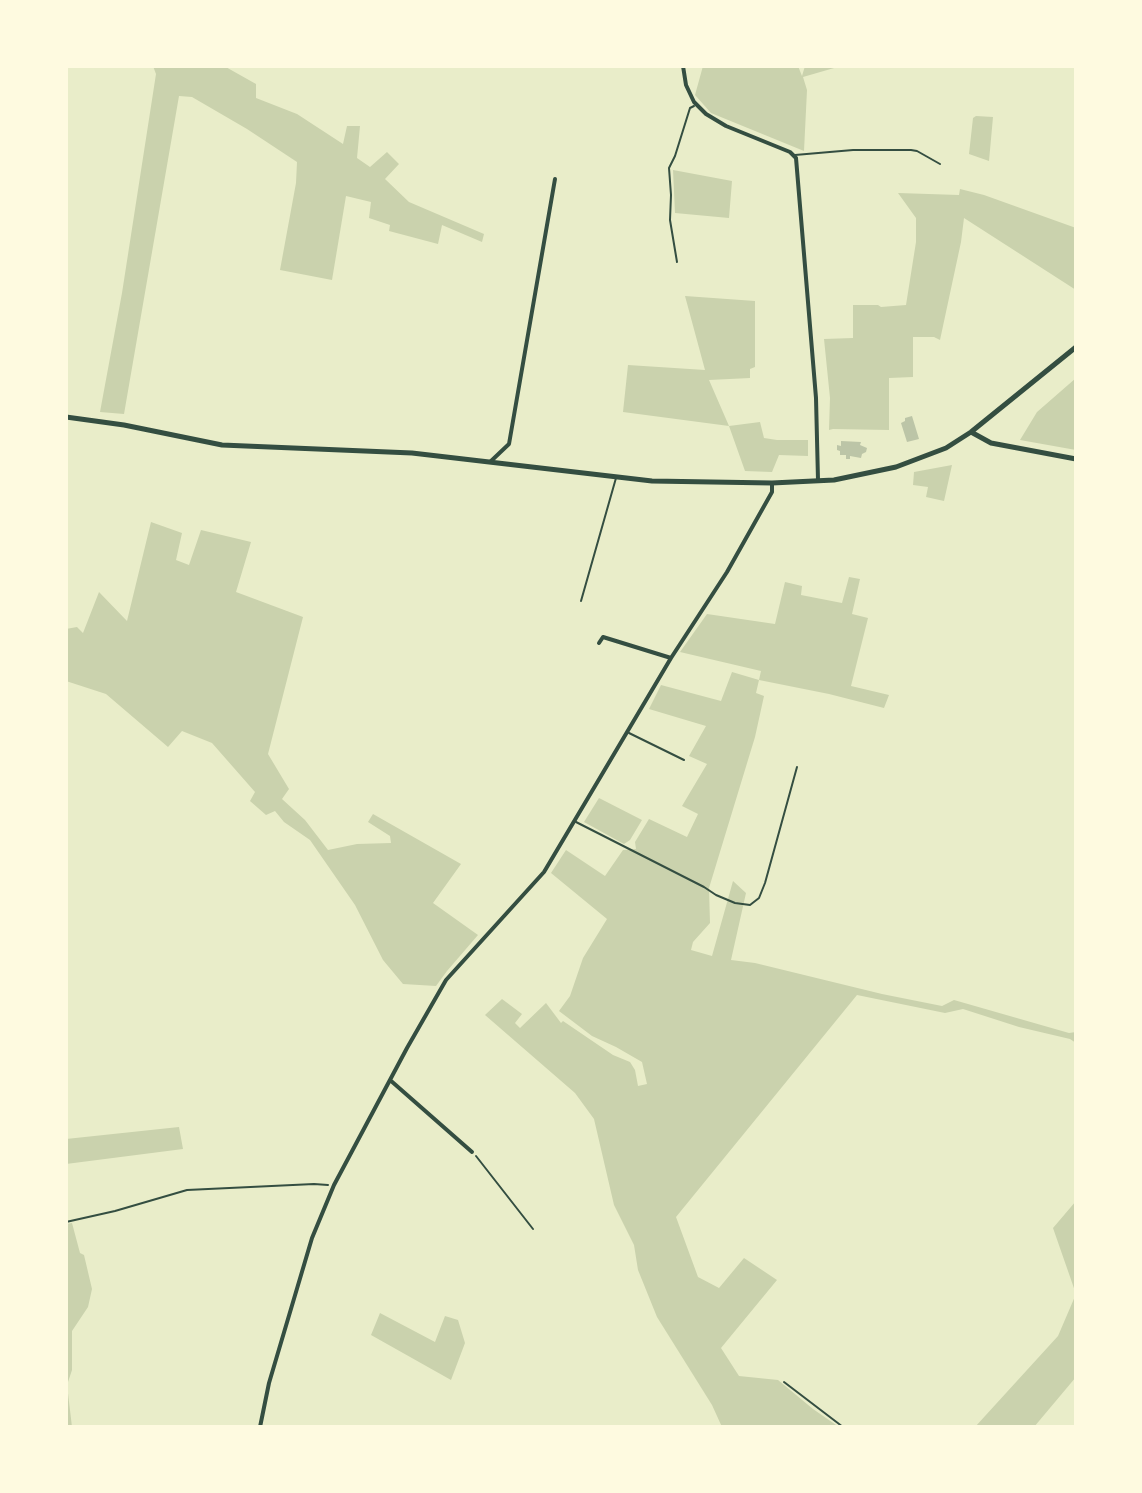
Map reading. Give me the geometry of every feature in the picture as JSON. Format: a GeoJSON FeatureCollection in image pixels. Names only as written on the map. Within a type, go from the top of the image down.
{"type":"FeatureCollection","features":[{"type":"Feature","properties":{"kind":"street"},"geometry":{"type":"LineString","coordinates":[[683,66],[686,85],[696,104],[706,114],[796,158],[816,398],[818,480]]}},
{"type":"Feature","properties":{"kind":"street"},"geometry":{"type":"LineString","coordinates":[[490,462],[509,444],[555,179]]}},
{"type":"Feature","properties":{"kind":"street"},"geometry":{"type":"LineString","coordinates":[[66,417],[222,445],[365,449],[652,481],[772,483],[834,480],[896,467],[946,448],[971,432],[1076,347]]}},
{"type":"Feature","properties":{"kind":"street"},"geometry":{"type":"LineString","coordinates":[[971,432],[991,443],[1076,459]]}},
{"type":"Feature","properties":{"kind":"street"},"geometry":{"type":"LineString","coordinates":[[260,1427],[267,1389],[304,1265],[334,1185],[390,1080],[446,980],[544,872],[671,658],[727,572],[772,492],[772,483]]}},
{"type":"Feature","properties":{"kind":"street"},"geometry":{"type":"LineString","coordinates":[[599,643],[603,637],[671,658]]}},
{"type":"Feature","properties":{"kind":"street"},"geometry":{"type":"LineString","coordinates":[[390,1080],[472,1152]]}},
{"type":"Feature","properties":{"kind":"lane"},"geometry":{"type":"LineString","coordinates":[[677,262],[670,220],[669,168],[690,108],[696,104]]}},
{"type":"Feature","properties":{"kind":"lane"},"geometry":{"type":"LineString","coordinates":[[794,155],[853,150],[911,150],[940,164]]}},
{"type":"Feature","properties":{"kind":"lane"},"geometry":{"type":"LineString","coordinates":[[581,601],[616,477]]}},
{"type":"Feature","properties":{"kind":"lane"},"geometry":{"type":"LineString","coordinates":[[628,733],[684,760]]}},
{"type":"Feature","properties":{"kind":"lane"},"geometry":{"type":"LineString","coordinates":[[574,821],[716,895],[750,905],[759,898],[765,883],[797,767]]}},
{"type":"Feature","properties":{"kind":"path"},"geometry":{"type":"LineString","coordinates":[[472,1152],[533,1229]]}},
{"type":"Feature","properties":{"kind":"path"},"geometry":{"type":"LineString","coordinates":[[66,1222],[187,1190],[334,1185]]}},
{"type":"Feature","properties":{"kind":"path"},"geometry":{"type":"LineString","coordinates":[[784,1382],[843,1427]]}},
{"type":"Feature","properties":{"kind":"green space"},"geometry":{"type":"Polygon","coordinates":[[[153,66],[224,66],[256,84],[256,98],[297,114],[343,144],[347,126],[360,126],[357,158],[370,167],[387,152],[399,164],[385,179],[409,202],[484,234],[482,242],[442,225],[438,244],[389,231],[390,225],[369,218],[371,202],[346,196],[332,280],[280,270],[297,162],[192,97],[179,96],[124,414],[100,412],[156,74],[153,66]]]}},
{"type":"Feature","properties":{"kind":"green space"},"geometry":{"type":"Polygon","coordinates":[[[703,66],[798,66],[802,76],[805,66],[841,66],[803,77],[807,90],[804,151],[711,113],[695,95],[703,66]]]}},
{"type":"Feature","properties":{"kind":"green space"},"geometry":{"type":"Polygon","coordinates":[[[993,117],[989,161],[969,154],[973,118],[993,117]]]}},
{"type":"Feature","properties":{"kind":"green space"},"geometry":{"type":"Polygon","coordinates":[[[673,170],[732,181],[729,218],[675,213],[673,170]]]}},
{"type":"Feature","properties":{"kind":"green space"},"geometry":{"type":"Polygon","coordinates":[[[960,189],[1076,228],[1076,290],[964,218],[940,340],[913,337],[913,377],[889,378],[889,430],[829,430],[830,398],[824,339],[853,338],[853,305],[906,305],[916,242],[916,218],[898,193],[959,195],[960,189]]]}},
{"type":"Feature","properties":{"kind":"green space"},"geometry":{"type":"Polygon","coordinates":[[[685,296],[755,301],[755,367],[750,369],[750,378],[709,380],[729,426],[623,412],[628,365],[705,370],[685,296]]]}},
{"type":"Feature","properties":{"kind":"green space"},"geometry":{"type":"Polygon","coordinates":[[[1076,378],[1076,450],[1020,440],[1037,412],[1076,378]]]}},
{"type":"Feature","properties":{"kind":"green space"},"geometry":{"type":"Polygon","coordinates":[[[760,422],[764,438],[808,440],[808,456],[779,455],[772,472],[745,471],[729,426],[760,422]]]}},
{"type":"Feature","properties":{"kind":"green space"},"geometry":{"type":"Polygon","coordinates":[[[952,465],[944,501],[926,497],[928,487],[913,485],[914,472],[952,465]]]}},
{"type":"Feature","properties":{"kind":"green space"},"geometry":{"type":"Polygon","coordinates":[[[151,522],[182,533],[176,560],[189,565],[201,530],[251,542],[236,592],[303,617],[268,754],[289,789],[282,799],[305,820],[328,850],[357,844],[391,843],[390,836],[368,822],[373,814],[461,864],[433,903],[478,935],[436,986],[403,984],[383,960],[355,905],[310,840],[284,822],[275,811],[266,815],[250,801],[255,792],[212,743],[182,731],[168,747],[106,694],[66,681],[66,629],[77,627],[83,633],[99,592],[127,621],[151,522]]]}},
{"type":"Feature","properties":{"kind":"green space"},"geometry":{"type":"Polygon","coordinates":[[[849,577],[860,579],[852,614],[868,618],[851,686],[889,695],[884,708],[759,680],[761,671],[680,652],[707,614],[775,624],[785,582],[802,586],[801,595],[842,603],[849,577]]]}},
{"type":"Feature","properties":{"kind":"green space"},"geometry":{"type":"Polygon","coordinates":[[[732,672],[759,680],[756,693],[764,696],[755,737],[709,888],[710,923],[693,942],[691,950],[712,956],[733,881],[746,893],[731,960],[942,1006],[954,1000],[1069,1033],[1076,1032],[1076,1043],[963,1009],[945,1013],[857,995],[676,1217],[698,1277],[719,1288],[744,1258],[777,1280],[721,1348],[739,1376],[778,1380],[839,1427],[722,1427],[712,1405],[657,1317],[638,1270],[634,1245],[614,1205],[594,1119],[575,1093],[485,1015],[502,999],[522,1014],[515,1023],[520,1028],[546,1003],[561,1023],[563,1021],[613,1055],[630,1062],[638,1086],[647,1084],[642,1062],[592,1036],[559,1011],[570,996],[583,958],[607,919],[551,873],[566,850],[605,876],[623,850],[636,849],[635,842],[649,819],[687,837],[698,814],[682,806],[707,764],[689,756],[706,726],[649,709],[661,685],[721,701],[732,672]]]}},
{"type":"Feature","properties":{"kind":"green space"},"geometry":{"type":"Polygon","coordinates":[[[599,798],[642,820],[624,844],[584,822],[599,798]]]}},
{"type":"Feature","properties":{"kind":"green space"},"geometry":{"type":"Polygon","coordinates":[[[179,1127],[183,1149],[66,1164],[66,1139],[179,1127]]]}},
{"type":"Feature","properties":{"kind":"green space"},"geometry":{"type":"Polygon","coordinates":[[[1076,1201],[1076,1294],[1053,1228],[1076,1201]]]}},
{"type":"Feature","properties":{"kind":"green space"},"geometry":{"type":"Polygon","coordinates":[[[72,1223],[92,1289],[88,1307],[72,1331],[72,1370],[67,1385],[72,1427],[66,1427],[66,1224],[72,1223]]]}},
{"type":"Feature","properties":{"kind":"green space"},"geometry":{"type":"Polygon","coordinates":[[[1076,1294],[1076,1377],[1034,1427],[975,1427],[1058,1336],[1076,1294]]]}},
{"type":"Feature","properties":{"kind":"green space"},"geometry":{"type":"Polygon","coordinates":[[[380,1313],[435,1342],[445,1316],[458,1320],[465,1343],[451,1380],[371,1335],[380,1313]]]}},
{"type":"Feature","properties":{"kind":"building"},"geometry":{"type":"Polygon","coordinates":[[[912,416],[919,439],[907,442],[901,423],[912,416]]]}},
{"type":"Feature","properties":{"kind":"building"},"geometry":{"type":"Polygon","coordinates":[[[841,441],[861,442],[860,445],[867,448],[866,452],[861,458],[850,456],[846,459],[846,455],[840,455],[837,450],[841,441]]]}}]}
